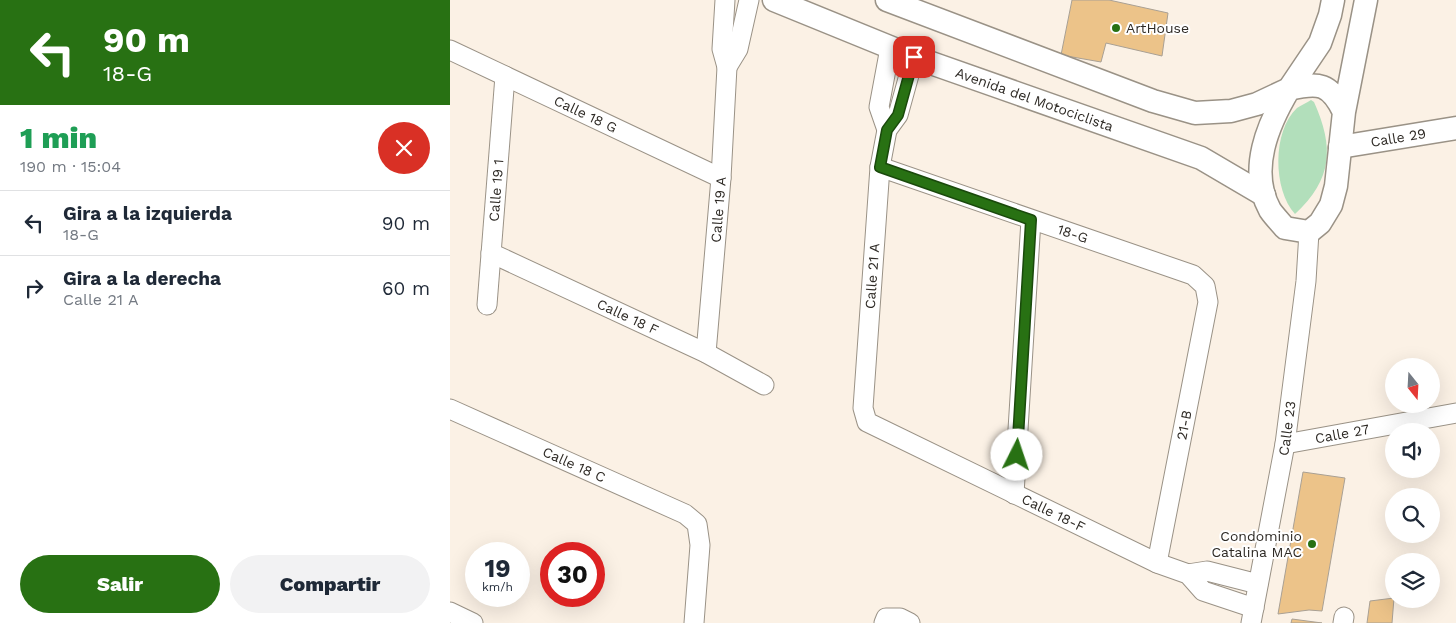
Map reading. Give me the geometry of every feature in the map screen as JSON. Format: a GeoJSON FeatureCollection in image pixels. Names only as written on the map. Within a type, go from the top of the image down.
{"type":"FeatureCollection","features":[{"type":"Feature","properties":{"kind":"street","name":"Calle 19 A"},"geometry":{"type":"LineString","coordinates":[[706,353],[721,178],[728,67],[722,49],[725,0]]}},
{"type":"Feature","properties":{"kind":"street","name":"Calle 19 A"},"geometry":{"type":"LineString","coordinates":[[728,67],[738,49],[749,0]]}},
{"type":"Feature","properties":{"kind":"street","name":"Avenida del Motociclista"},"geometry":{"type":"LineString","coordinates":[[774,0],[914,57],[1201,158],[1264,195]]}},
{"type":"Feature","properties":{"kind":"street"},"geometry":{"type":"LineString","coordinates":[[887,0],[1153,101],[1195,112],[1231,111],[1257,104],[1289,89],[1309,84],[1322,85],[1336,96],[1344,112]]}},
{"type":"Feature","properties":{"kind":"street"},"geometry":{"type":"LineString","coordinates":[[1333,0],[1320,43],[1272,117],[1264,143],[1260,169],[1264,195],[1270,210],[1285,228],[1309,232],[1320,223],[1330,205],[1336,186],[1344,112],[1366,0]]}},
{"type":"Feature","properties":{"kind":"street","name":"Calle 21 A"},"geometry":{"type":"LineString","coordinates":[[887,130],[879,107],[890,48]]}},
{"type":"Feature","properties":{"kind":"street","name":"Calle 18 G"},"geometry":{"type":"LineString","coordinates":[[450,50],[721,178]]}},
{"type":"Feature","properties":{"kind":"street","name":"Calle 21 A"},"geometry":{"type":"LineString","coordinates":[[867,422],[863,408],[880,167],[887,130],[898,115],[914,57]]}},
{"type":"Feature","properties":{"kind":"street","name":"Calle 19 1"},"geometry":{"type":"LineString","coordinates":[[487,304],[505,76]]}},
{"type":"Feature","properties":{"kind":"street","name":"Calle 29"},"geometry":{"type":"LineString","coordinates":[[1340,147],[1456,128]]}},
{"type":"Feature","properties":{"kind":"street","name":"18-G"},"geometry":{"type":"LineString","coordinates":[[880,167],[1192,275],[1205,286]]}},
{"type":"Feature","properties":{"kind":"street"},"geometry":{"type":"LineString","coordinates":[[1014,494],[1031,220]]}},
{"type":"Feature","properties":{"kind":"street","name":"Calle 23"},"geometry":{"type":"LineString","coordinates":[[1252,615],[1285,444],[1306,281],[1309,232]]}},
{"type":"Feature","properties":{"kind":"street","name":"Calle 18 F"},"geometry":{"type":"LineString","coordinates":[[491,254],[706,353],[764,385]]}},
{"type":"Feature","properties":{"kind":"street","name":"21-B"},"geometry":{"type":"LineString","coordinates":[[1157,563],[1208,302],[1205,286]]}},
{"type":"Feature","properties":{"kind":"street","name":"Calle 18 C"},"geometry":{"type":"LineString","coordinates":[[450,409],[685,514],[697,524],[700,544],[694,623]]}},
{"type":"Feature","properties":{"kind":"street","name":"Calle 27"},"geometry":{"type":"LineString","coordinates":[[1285,444],[1456,413]]}},
{"type":"Feature","properties":{"kind":"street","name":"Calle 18-F"},"geometry":{"type":"LineString","coordinates":[[867,422],[1157,563],[1188,574],[1207,571],[1258,584]]}},
{"type":"Feature","properties":{"kind":"street","name":"Calle 18-F"},"geometry":{"type":"LineString","coordinates":[[1188,574],[1203,591],[1252,615]]}},
{"type":"Feature","properties":{"kind":"street"},"geometry":{"type":"LineString","coordinates":[[450,612],[472,623]]}},
{"type":"Feature","properties":{"kind":"street"},"geometry":{"type":"LineString","coordinates":[[885,621],[900,618],[910,623]]}},
{"type":"Feature","properties":{"kind":"green space"},"geometry":{"type":"Polygon","coordinates":[[[1311,100],[1314,102],[1325,134],[1326,162],[1317,188],[1308,201],[1295,214],[1288,203],[1279,176],[1280,145],[1283,131],[1289,118],[1297,108],[1311,100]]]}},
{"type":"Feature","properties":{"kind":"building","name":"ArtHouse"},"geometry":{"type":"Polygon","coordinates":[[[1072,0],[1109,0],[1168,13],[1162,56],[1106,43],[1101,62],[1061,55],[1072,0]]]}},
{"type":"Feature","properties":{"kind":"building","name":"Condominio Catalina MAC"},"geometry":{"type":"Polygon","coordinates":[[[1303,472],[1345,478],[1322,611],[1309,610],[1278,614],[1303,472]]]}},
{"type":"Feature","properties":{"kind":"building"},"geometry":{"type":"Polygon","coordinates":[[[1385,599],[1385,608],[1393,608],[1392,623],[1367,623],[1370,601],[1385,599]]]}},
{"type":"Feature","properties":{"kind":"building"},"geometry":{"type":"Polygon","coordinates":[[[1292,619],[1322,623],[1291,623],[1292,619]]]}},
{"type":"Feature","properties":{"kind":"place","name":"ArtHouse"},"geometry":{"type":"Point","coordinates":[1116,28]}},
{"type":"Feature","properties":{"kind":"place","name":"Condominio Catalina MAC"},"geometry":{"type":"Point","coordinates":[1312,544]}},
{"type":"Feature","properties":{"kind":"route"},"geometry":{"type":"LineString","coordinates":[[914,57],[898,115],[887,130],[880,167],[1031,220],[1017,455]]}}]}
